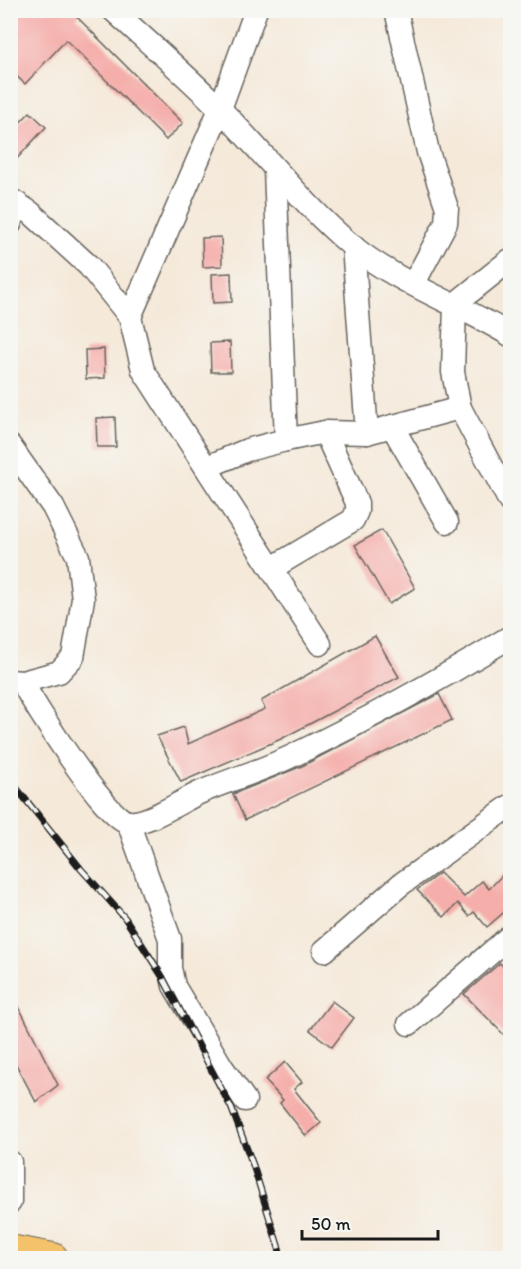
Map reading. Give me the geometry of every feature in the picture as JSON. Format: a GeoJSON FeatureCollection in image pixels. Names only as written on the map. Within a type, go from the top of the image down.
{"type":"FeatureCollection","features":[{"type":"Feature","properties":{"kind":"main road"},"geometry":{"type":"LineString","coordinates":[[10,1250],[54,1258]]}},
{"type":"Feature","properties":{"kind":"street"},"geometry":{"type":"LineString","coordinates":[[113,10],[220,109],[312,209],[353,246],[384,268],[510,335]]}},
{"type":"Feature","properties":{"kind":"street"},"geometry":{"type":"LineString","coordinates":[[130,317],[220,109],[256,10]]}},
{"type":"Feature","properties":{"kind":"street"},"geometry":{"type":"LineString","coordinates":[[396,10],[428,152],[447,208],[446,223],[414,284]]}},
{"type":"Feature","properties":{"kind":"street"},"geometry":{"type":"LineString","coordinates":[[275,170],[286,440]]}},
{"type":"Feature","properties":{"kind":"street"},"geometry":{"type":"LineString","coordinates":[[13,209],[31,213],[89,266],[130,317],[143,370],[320,644]]}},
{"type":"Feature","properties":{"kind":"street"},"geometry":{"type":"LineString","coordinates":[[353,246],[366,433]]}},
{"type":"Feature","properties":{"kind":"street"},"geometry":{"type":"LineString","coordinates":[[510,260],[455,304],[453,372],[460,408],[510,502]]}},
{"type":"Feature","properties":{"kind":"street"},"geometry":{"type":"LineString","coordinates":[[207,467],[247,450],[286,440],[325,432],[366,433],[460,408]]}},
{"type":"Feature","properties":{"kind":"street"},"geometry":{"type":"LineString","coordinates":[[392,426],[447,522]]}},
{"type":"Feature","properties":{"kind":"street"},"geometry":{"type":"LineString","coordinates":[[272,568],[353,520],[357,511],[357,503],[325,432]]}},
{"type":"Feature","properties":{"kind":"street"},"geometry":{"type":"LineString","coordinates":[[10,446],[53,507],[78,556],[83,599],[73,657],[58,672],[16,682],[103,801],[119,818],[128,822],[144,820],[199,793],[294,755],[459,668],[510,637]]}},
{"type":"Feature","properties":{"kind":"street"},"geometry":{"type":"LineString","coordinates":[[324,951],[400,885],[510,806]]}},
{"type":"Feature","properties":{"kind":"street"},"geometry":{"type":"LineString","coordinates":[[128,822],[170,939],[170,968],[174,986],[222,1067],[245,1100]]}},
{"type":"Feature","properties":{"kind":"street"},"geometry":{"type":"LineString","coordinates":[[409,1024],[510,936]]}},
{"type":"Feature","properties":{"kind":"street"},"geometry":{"type":"LineString","coordinates":[[10,1162],[10,1202]]}},
{"type":"Feature","properties":{"kind":"building"},"geometry":{"type":"Polygon","coordinates":[[[15,10],[84,10],[77,17],[183,123],[166,140],[66,40],[25,84],[10,70],[10,15],[15,10]]]}},
{"type":"Feature","properties":{"kind":"building"},"geometry":{"type":"Polygon","coordinates":[[[30,112],[46,127],[10,166],[10,133],[30,112]]]}},
{"type":"Feature","properties":{"kind":"building"},"geometry":{"type":"Polygon","coordinates":[[[221,237],[222,266],[203,267],[202,238],[221,237]]]}},
{"type":"Feature","properties":{"kind":"building"},"geometry":{"type":"Polygon","coordinates":[[[231,273],[232,302],[213,303],[212,274],[231,273]]]}},
{"type":"Feature","properties":{"kind":"building"},"geometry":{"type":"Polygon","coordinates":[[[230,342],[231,372],[211,372],[210,343],[230,342]]]}},
{"type":"Feature","properties":{"kind":"building"},"geometry":{"type":"Polygon","coordinates":[[[104,349],[105,378],[86,379],[85,350],[104,349]]]}},
{"type":"Feature","properties":{"kind":"building"},"geometry":{"type":"Polygon","coordinates":[[[115,417],[116,447],[97,447],[96,418],[115,417]]]}},
{"type":"Feature","properties":{"kind":"building"},"geometry":{"type":"Polygon","coordinates":[[[382,530],[415,588],[389,604],[355,545],[382,530]]]}},
{"type":"Feature","properties":{"kind":"building"},"geometry":{"type":"Polygon","coordinates":[[[375,636],[399,677],[281,739],[181,782],[157,736],[184,727],[188,744],[265,709],[261,701],[375,636]]]}},
{"type":"Feature","properties":{"kind":"building"},"geometry":{"type":"Polygon","coordinates":[[[439,694],[452,720],[245,820],[233,794],[302,766],[439,694]]]}},
{"type":"Feature","properties":{"kind":"building"},"geometry":{"type":"Polygon","coordinates":[[[510,867],[510,907],[487,927],[474,912],[469,916],[458,903],[444,917],[417,890],[440,873],[464,897],[482,881],[489,889],[510,867]]]}},
{"type":"Feature","properties":{"kind":"building"},"geometry":{"type":"Polygon","coordinates":[[[500,963],[510,974],[510,1041],[464,994],[500,963]]]}},
{"type":"Feature","properties":{"kind":"building"},"geometry":{"type":"Polygon","coordinates":[[[10,989],[58,1085],[36,1102],[10,1053],[10,989]]]}},
{"type":"Feature","properties":{"kind":"building"},"geometry":{"type":"Polygon","coordinates":[[[332,1001],[354,1018],[332,1047],[310,1030],[332,1001]]]}},
{"type":"Feature","properties":{"kind":"building"},"geometry":{"type":"Polygon","coordinates":[[[285,1062],[302,1082],[294,1089],[321,1123],[306,1136],[280,1103],[283,1100],[265,1080],[285,1062]]]}},
{"type":"Feature","properties":{"kind":"railway"},"geometry":{"type":"LineString","coordinates":[[10,780],[81,869],[125,918],[162,976],[231,1107],[253,1165],[282,1258]]}}]}
